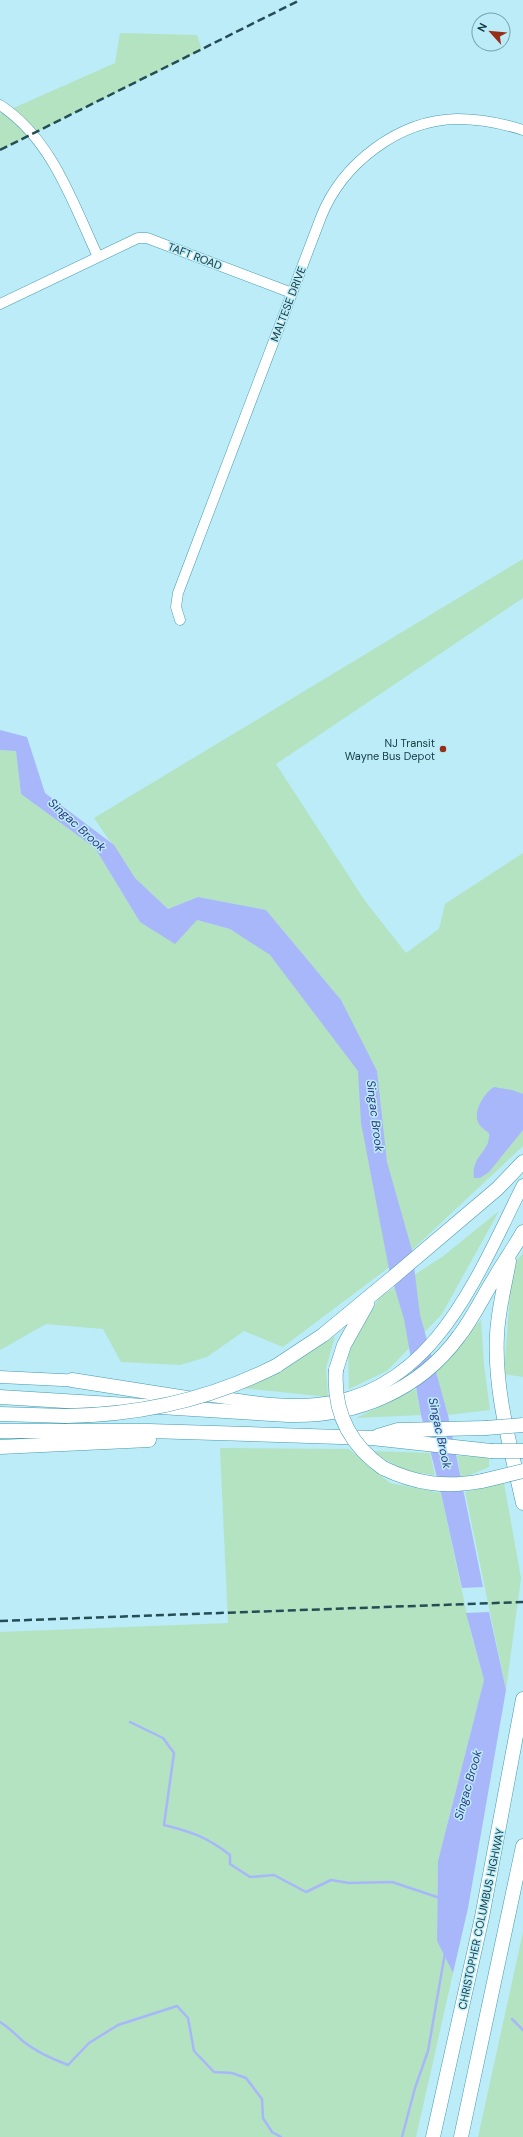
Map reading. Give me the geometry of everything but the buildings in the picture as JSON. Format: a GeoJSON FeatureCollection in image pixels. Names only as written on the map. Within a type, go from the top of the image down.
{"type":"FeatureCollection","features":[{"type":"Feature","properties":{"kind":"highway"},"geometry":{"type":"LineString","coordinates":[[0,1414],[66,1416],[106,1415],[167,1406],[221,1391],[276,1366],[323,1335],[497,1189],[523,1162]]}},
{"type":"Feature","properties":{"kind":"highway"},"geometry":{"type":"LineString","coordinates":[[0,1397],[288,1415],[331,1413],[361,1406],[390,1394],[413,1381],[436,1363],[467,1324],[523,1232]]}},
{"type":"Feature","properties":{"kind":"highway"},"geometry":{"type":"LineString","coordinates":[[510,1254],[498,1320],[497,1368],[501,1406],[523,1503]]}},
{"type":"Feature","properties":{"kind":"highway"},"geometry":{"type":"LineString","coordinates":[[375,1292],[349,1334],[336,1370],[336,1398],[344,1424],[360,1449],[383,1468],[411,1480],[434,1485],[465,1484],[523,1471]]}},
{"type":"Feature","properties":{"kind":"highway"},"geometry":{"type":"LineString","coordinates":[[72,1380],[288,1415]]}},
{"type":"Feature","properties":{"kind":"highway"},"geometry":{"type":"LineString","coordinates":[[486,1428],[523,1425]]}},
{"type":"Feature","properties":{"kind":"highway"},"geometry":{"type":"LineString","coordinates":[[372,1438],[398,1430],[461,1428],[523,1429]]}},
{"type":"Feature","properties":{"kind":"highway"},"geometry":{"type":"LineString","coordinates":[[0,1431],[230,1433],[372,1438],[492,1451],[523,1451]]}},
{"type":"Feature","properties":{"kind":"highway"},"geometry":{"type":"LineString","coordinates":[[0,1447],[145,1441],[230,1433]]}},
{"type":"Feature","properties":{"kind":"highway","name":"CHRISTOPHER COLUMBUS HIGHWAY"},"geometry":{"type":"LineString","coordinates":[[433,2137],[484,1910],[523,1699]]}},
{"type":"Feature","properties":{"kind":"highway"},"geometry":{"type":"LineString","coordinates":[[461,2137],[523,1846]]}},
{"type":"Feature","properties":{"kind":"highway"},"geometry":{"type":"LineString","coordinates":[[519,1868],[523,1852]]}},
{"type":"Feature","properties":{"kind":"main road"},"geometry":{"type":"LineString","coordinates":[[0,1377],[127,1384],[257,1402],[302,1405],[331,1402],[358,1395],[386,1381],[408,1366],[434,1342],[454,1316],[470,1290],[523,1185]]}},
{"type":"Feature","properties":{"kind":"street"},"geometry":{"type":"LineString","coordinates":[[0,105],[16,116],[40,142],[62,181],[98,257]]}},
{"type":"Feature","properties":{"kind":"street","name":"MALTESE DRIVE"},"geometry":{"type":"LineString","coordinates":[[180,620],[176,607],[178,593],[327,201],[350,170],[378,146],[409,130],[425,124],[455,119],[488,121],[523,130]]}},
{"type":"Feature","properties":{"kind":"street","name":"TAFT ROAD"},"geometry":{"type":"LineString","coordinates":[[0,304],[132,240],[147,238],[292,293]]}},
{"type":"Feature","properties":{"kind":"green space"},"geometry":{"type":"Polygon","coordinates":[[[120,33],[197,35],[202,50],[0,150],[0,114],[115,63],[120,33]]]}},
{"type":"Feature","properties":{"kind":"green space"},"geometry":{"type":"Polygon","coordinates":[[[523,559],[523,598],[276,764],[365,901],[406,953],[439,929],[445,904],[523,853],[523,1146],[412,1250],[283,1347],[244,1331],[207,1357],[180,1365],[121,1362],[103,1329],[46,1324],[0,1350],[0,750],[16,751],[21,794],[95,848],[140,922],[197,920],[230,929],[340,999],[266,910],[198,897],[168,909],[135,878],[94,818],[523,559]]]}},
{"type":"Feature","properties":{"kind":"green space"},"geometry":{"type":"Polygon","coordinates":[[[499,1211],[442,1314],[387,1371],[349,1389],[348,1348],[380,1297],[442,1257],[499,1211]]]}},
{"type":"Feature","properties":{"kind":"green space"},"geometry":{"type":"Polygon","coordinates":[[[523,1253],[523,1377],[504,1374],[512,1266],[523,1253]]]}},
{"type":"Feature","properties":{"kind":"green space"},"geometry":{"type":"Polygon","coordinates":[[[481,1320],[484,1365],[490,1410],[448,1415],[435,1371],[481,1320]]]}},
{"type":"Feature","properties":{"kind":"green space"},"geometry":{"type":"Polygon","coordinates":[[[335,1336],[326,1368],[328,1397],[241,1388],[292,1364],[335,1336]]]}},
{"type":"Feature","properties":{"kind":"green space"},"geometry":{"type":"Polygon","coordinates":[[[416,1389],[421,1415],[356,1418],[416,1389]]]}},
{"type":"Feature","properties":{"kind":"green space"},"geometry":{"type":"Polygon","coordinates":[[[220,1448],[349,1449],[390,1483],[441,1493],[471,1633],[484,1680],[438,1861],[437,1941],[453,1973],[416,2137],[0,2137],[0,1632],[228,1623],[220,1448]]]}},
{"type":"Feature","properties":{"kind":"green space"},"geometry":{"type":"Polygon","coordinates":[[[371,1451],[430,1453],[435,1475],[405,1471],[371,1451]]]}},
{"type":"Feature","properties":{"kind":"green space"},"geometry":{"type":"Polygon","coordinates":[[[457,1456],[489,1457],[489,1467],[465,1477],[461,1477],[457,1456]]]}},
{"type":"Feature","properties":{"kind":"green space"},"geometry":{"type":"Polygon","coordinates":[[[504,1483],[521,1578],[506,1690],[465,1492],[504,1483]]]}},
{"type":"Feature","properties":{"kind":"green space"},"geometry":{"type":"Polygon","coordinates":[[[523,1932],[523,2137],[478,2137],[523,1932]]]}},
{"type":"Feature","properties":{"kind":"water"},"geometry":{"type":"Polygon","coordinates":[[[0,730],[27,737],[45,793],[114,845],[135,878],[168,909],[198,897],[266,910],[341,1000],[377,1071],[387,1162],[412,1250],[420,1315],[448,1415],[483,1587],[462,1588],[441,1493],[421,1415],[404,1319],[389,1269],[361,1123],[358,1071],[270,955],[230,929],[197,920],[175,944],[140,922],[95,848],[21,794],[16,751],[0,750],[0,730]]]}},
{"type":"Feature","properties":{"kind":"water"},"geometry":{"type":"Polygon","coordinates":[[[494,1087],[512,1090],[523,1094],[523,1130],[489,1172],[480,1178],[474,1178],[475,1164],[489,1139],[489,1133],[481,1127],[478,1122],[478,1107],[487,1093],[494,1087]]]}},
{"type":"Feature","properties":{"kind":"water"},"geometry":{"type":"Polygon","coordinates":[[[489,1612],[506,1690],[468,1908],[453,1973],[437,1941],[438,1861],[484,1680],[466,1613],[489,1612]]]}},
{"type":"Feature","properties":{"kind":"waterway"},"geometry":{"type":"LineString","coordinates":[[130,1722],[163,1738],[174,1753],[164,1825],[183,1830],[206,1839],[230,1855],[230,1864],[250,1877],[274,1875],[306,1892],[331,1880],[349,1883],[392,1882],[440,1898]]}},
{"type":"Feature","properties":{"kind":"waterway"},"geometry":{"type":"LineString","coordinates":[[402,2137],[415,2088],[428,2051],[445,1953]]}},
{"type":"Feature","properties":{"kind":"waterway"},"geometry":{"type":"LineString","coordinates":[[0,2022],[35,2049],[68,2065],[89,2043],[118,2025],[177,2006],[188,2018],[194,2051],[214,2072],[232,2073],[246,2078],[262,2099],[263,2118],[272,2132],[281,2137]]}},
{"type":"Feature","properties":{"kind":"waterway","name":"Singac Brook"},"geometry":{"type":"LineString","coordinates":[[512,2019],[523,2030]]}},
{"type":"Feature","properties":{"kind":"railway"},"geometry":{"type":"LineString","coordinates":[[0,150],[300,0]]}},
{"type":"Feature","properties":{"kind":"railway"},"geometry":{"type":"LineString","coordinates":[[0,1621],[523,1602]]}},
{"type":"Feature","properties":{"kind":"place","name":"NJ Transit Wayne Bus Depot"},"geometry":{"type":"Point","coordinates":[443,749]}}]}
